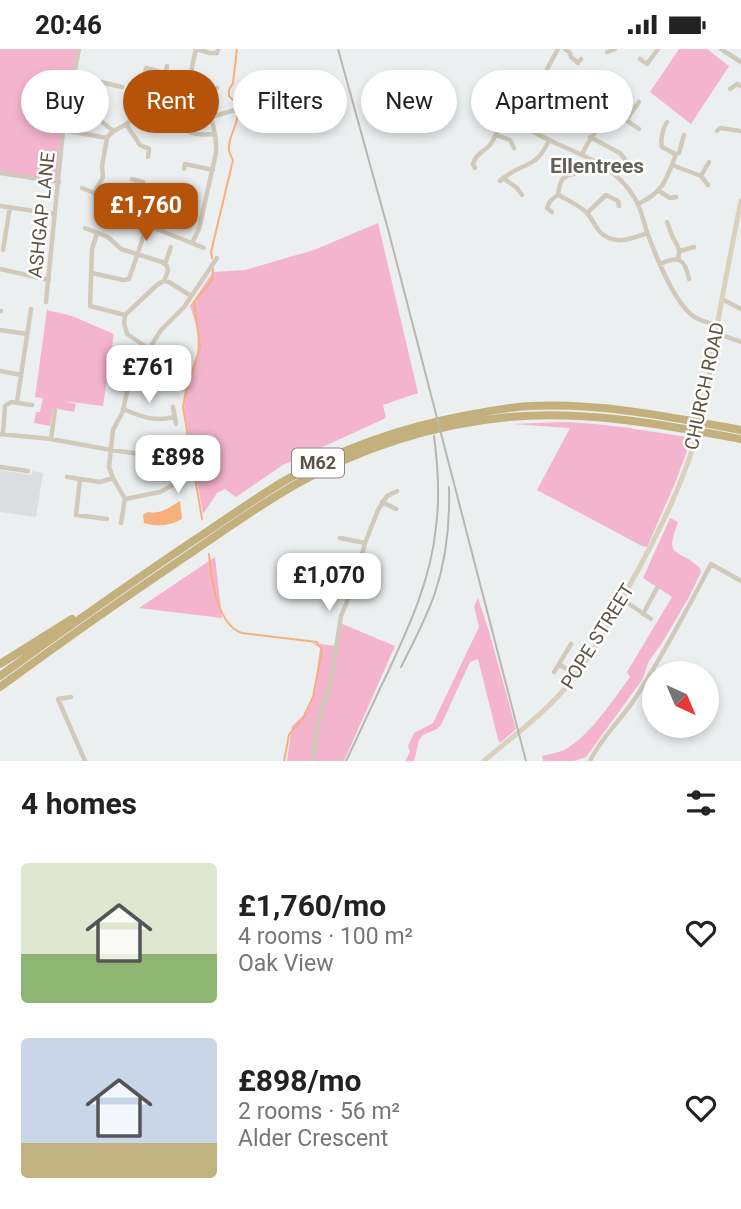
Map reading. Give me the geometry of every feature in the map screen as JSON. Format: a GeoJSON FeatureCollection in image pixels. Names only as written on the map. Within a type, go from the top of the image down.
{"type":"FeatureCollection","features":[{"type":"Feature","properties":{"kind":"highway","name":"M62"},"geometry":{"type":"LineString","coordinates":[[0,664],[283,482],[360,444],[429,422],[510,407],[621,410],[706,428],[741,439]]}},
{"type":"Feature","properties":{"kind":"highway","name":"M62"},"geometry":{"type":"LineString","coordinates":[[0,690],[33,663],[161,573],[294,486],[341,462],[394,441],[475,421],[536,415],[590,416],[690,425]]}},
{"type":"Feature","properties":{"kind":"highway","name":"M62"},"geometry":{"type":"LineString","coordinates":[[706,428],[741,430]]}},
{"type":"Feature","properties":{"kind":"highway","name":"M62"},"geometry":{"type":"LineString","coordinates":[[0,676],[150,570]]}},
{"type":"Feature","properties":{"kind":"street","name":"ASHGAP LANE"},"geometry":{"type":"LineString","coordinates":[[76,70],[79,49]]}},
{"type":"Feature","properties":{"kind":"street"},"geometry":{"type":"LineString","coordinates":[[192,70],[196,49],[217,53]]}},
{"type":"Feature","properties":{"kind":"street"},"geometry":{"type":"LineString","coordinates":[[547,70],[558,49]]}},
{"type":"Feature","properties":{"kind":"street"},"geometry":{"type":"LineString","coordinates":[[565,49],[578,63],[581,59]]}},
{"type":"Feature","properties":{"kind":"street"},"geometry":{"type":"LineString","coordinates":[[607,52],[615,49]]}},
{"type":"Feature","properties":{"kind":"street"},"geometry":{"type":"LineString","coordinates":[[640,59],[647,64],[659,49]]}},
{"type":"Feature","properties":{"kind":"street"},"geometry":{"type":"LineString","coordinates":[[721,49],[741,62]]}},
{"type":"Feature","properties":{"kind":"street"},"geometry":{"type":"LineString","coordinates":[[166,70],[167,66]]}},
{"type":"Feature","properties":{"kind":"street"},"geometry":{"type":"LineString","coordinates":[[730,89],[737,83],[741,86]]}},
{"type":"Feature","properties":{"kind":"street"},"geometry":{"type":"LineString","coordinates":[[109,84],[122,87]]}},
{"type":"Feature","properties":{"kind":"street"},"geometry":{"type":"LineString","coordinates":[[633,110],[639,102]]}},
{"type":"Feature","properties":{"kind":"street"},"geometry":{"type":"LineString","coordinates":[[658,123],[665,125],[662,147],[675,154]]}},
{"type":"Feature","properties":{"kind":"street"},"geometry":{"type":"LineString","coordinates":[[94,193],[103,177],[102,166],[107,138],[112,130],[123,125]]}},
{"type":"Feature","properties":{"kind":"street"},"geometry":{"type":"LineString","coordinates":[[633,125],[639,129]]}},
{"type":"Feature","properties":{"kind":"street"},"geometry":{"type":"LineString","coordinates":[[719,128],[741,131]]}},
{"type":"Feature","properties":{"kind":"street","name":"ASHGAP LANE"},"geometry":{"type":"LineString","coordinates":[[46,302],[64,133]]}},
{"type":"Feature","properties":{"kind":"street"},"geometry":{"type":"LineString","coordinates":[[83,133],[107,138]]}},
{"type":"Feature","properties":{"kind":"street"},"geometry":{"type":"LineString","coordinates":[[132,133],[139,145],[149,149],[148,157]]}},
{"type":"Feature","properties":{"kind":"street"},"geometry":{"type":"LineString","coordinates":[[189,133],[215,134],[216,153],[199,229],[192,243]]}},
{"type":"Feature","properties":{"kind":"street"},"geometry":{"type":"LineString","coordinates":[[536,133],[607,168],[634,195],[647,233],[674,292],[686,310],[705,323],[718,325]]}},
{"type":"Feature","properties":{"kind":"street"},"geometry":{"type":"LineString","coordinates":[[582,155],[593,133]]}},
{"type":"Feature","properties":{"kind":"street"},"geometry":{"type":"LineString","coordinates":[[472,165],[475,157],[489,146],[496,135],[510,140],[514,148]]}},
{"type":"Feature","properties":{"kind":"street"},"geometry":{"type":"LineString","coordinates":[[638,204],[659,191],[664,184],[675,154],[679,153],[684,135]]}},
{"type":"Feature","properties":{"kind":"street"},"geometry":{"type":"LineString","coordinates":[[590,137],[620,153],[633,168]]}},
{"type":"Feature","properties":{"kind":"street"},"geometry":{"type":"LineString","coordinates":[[522,195],[517,188],[501,180],[538,159],[549,140]]}},
{"type":"Feature","properties":{"kind":"street"},"geometry":{"type":"LineString","coordinates":[[620,153],[625,147]]}},
{"type":"Feature","properties":{"kind":"street"},"geometry":{"type":"LineString","coordinates":[[701,176],[709,162]]}},
{"type":"Feature","properties":{"kind":"street"},"geometry":{"type":"LineString","coordinates":[[184,169],[185,164],[212,170]]}},
{"type":"Feature","properties":{"kind":"street"},"geometry":{"type":"LineString","coordinates":[[672,165],[701,176],[708,185]]}},
{"type":"Feature","properties":{"kind":"street"},"geometry":{"type":"LineString","coordinates":[[552,212],[547,208],[548,205],[558,195],[560,182],[565,176],[572,175],[569,167]]}},
{"type":"Feature","properties":{"kind":"street"},"geometry":{"type":"LineString","coordinates":[[0,173],[59,182]]}},
{"type":"Feature","properties":{"kind":"street"},"geometry":{"type":"LineString","coordinates":[[130,218],[135,204],[137,181]]}},
{"type":"Feature","properties":{"kind":"street"},"geometry":{"type":"LineString","coordinates":[[82,188],[94,193],[107,209],[204,248]]}},
{"type":"Feature","properties":{"kind":"street"},"geometry":{"type":"LineString","coordinates":[[659,191],[674,199]]}},
{"type":"Feature","properties":{"kind":"street"},"geometry":{"type":"LineString","coordinates":[[587,213],[605,192],[620,203]]}},
{"type":"Feature","properties":{"kind":"street"},"geometry":{"type":"LineString","coordinates":[[558,195],[587,213],[603,235],[612,240],[626,240],[647,233]]}},
{"type":"Feature","properties":{"kind":"street"},"geometry":{"type":"LineString","coordinates":[[162,231],[168,210],[168,200],[164,199]]}},
{"type":"Feature","properties":{"kind":"street","name":"CHURCH ROAD"},"geometry":{"type":"LineString","coordinates":[[642,563],[685,471],[702,416],[741,201]]}},
{"type":"Feature","properties":{"kind":"street"},"geometry":{"type":"LineString","coordinates":[[0,206],[55,214]]}},
{"type":"Feature","properties":{"kind":"street"},"geometry":{"type":"LineString","coordinates":[[3,250],[3,236],[10,207]]}},
{"type":"Feature","properties":{"kind":"street"},"geometry":{"type":"LineString","coordinates":[[667,222],[673,227],[671,234],[680,251],[678,259]]}},
{"type":"Feature","properties":{"kind":"street"},"geometry":{"type":"LineString","coordinates":[[85,228],[107,237],[121,249],[165,264],[168,269],[164,281]]}},
{"type":"Feature","properties":{"kind":"street"},"geometry":{"type":"LineString","coordinates":[[97,233],[92,249],[90,306],[125,315]]}},
{"type":"Feature","properties":{"kind":"street"},"geometry":{"type":"LineString","coordinates":[[92,273],[127,280],[132,275],[144,235]]}},
{"type":"Feature","properties":{"kind":"street"},"geometry":{"type":"LineString","coordinates":[[680,251],[692,248],[687,242]]}},
{"type":"Feature","properties":{"kind":"street"},"geometry":{"type":"LineString","coordinates":[[165,264],[171,247]]}},
{"type":"Feature","properties":{"kind":"street"},"geometry":{"type":"LineString","coordinates":[[121,523],[125,499],[109,467],[114,426],[123,409],[129,381],[161,330],[184,307],[217,258]]}},
{"type":"Feature","properties":{"kind":"street"},"geometry":{"type":"LineString","coordinates":[[660,264],[678,259],[684,264],[689,276],[694,271]]}},
{"type":"Feature","properties":{"kind":"street"},"geometry":{"type":"LineString","coordinates":[[204,264],[210,268]]}},
{"type":"Feature","properties":{"kind":"street"},"geometry":{"type":"LineString","coordinates":[[0,269],[49,279]]}},
{"type":"Feature","properties":{"kind":"street"},"geometry":{"type":"LineString","coordinates":[[166,360],[127,334],[125,315],[158,283],[164,281],[191,296]]}},
{"type":"Feature","properties":{"kind":"street"},"geometry":{"type":"LineString","coordinates":[[722,299],[741,309]]}},
{"type":"Feature","properties":{"kind":"street"},"geometry":{"type":"LineString","coordinates":[[17,402],[30,309]]}},
{"type":"Feature","properties":{"kind":"street"},"geometry":{"type":"LineString","coordinates":[[0,330],[27,334]]}},
{"type":"Feature","properties":{"kind":"street"},"geometry":{"type":"LineString","coordinates":[[716,333],[741,342]]}},
{"type":"Feature","properties":{"kind":"street"},"geometry":{"type":"LineString","coordinates":[[0,371],[21,375]]}},
{"type":"Feature","properties":{"kind":"street"},"geometry":{"type":"LineString","coordinates":[[32,405],[11,402],[5,406],[1,434],[177,459]]}},
{"type":"Feature","properties":{"kind":"street"},"geometry":{"type":"LineString","coordinates":[[173,407],[176,424]]}},
{"type":"Feature","properties":{"kind":"street"},"geometry":{"type":"LineString","coordinates":[[123,409],[156,420],[174,417]]}},
{"type":"Feature","properties":{"kind":"street"},"geometry":{"type":"LineString","coordinates":[[51,439],[55,410]]}},
{"type":"Feature","properties":{"kind":"street"},"geometry":{"type":"LineString","coordinates":[[125,499],[160,492],[178,482],[180,479],[176,452]]}},
{"type":"Feature","properties":{"kind":"street"},"geometry":{"type":"LineString","coordinates":[[144,474],[146,455]]}},
{"type":"Feature","properties":{"kind":"street"},"geometry":{"type":"LineString","coordinates":[[0,467],[28,471]]}},
{"type":"Feature","properties":{"kind":"street"},"geometry":{"type":"LineString","coordinates":[[66,477],[100,482],[113,478]]}},
{"type":"Feature","properties":{"kind":"street"},"geometry":{"type":"LineString","coordinates":[[80,479],[76,515],[107,519]]}},
{"type":"Feature","properties":{"kind":"street"},"geometry":{"type":"LineString","coordinates":[[313,761],[316,732],[332,675],[341,616],[378,510],[387,496],[397,491]]}},
{"type":"Feature","properties":{"kind":"street"},"geometry":{"type":"LineString","coordinates":[[382,502],[396,509]]}},
{"type":"Feature","properties":{"kind":"street"},"geometry":{"type":"LineString","coordinates":[[340,538],[365,543]]}},
{"type":"Feature","properties":{"kind":"street","name":"POPE STREET"},"geometry":{"type":"LineString","coordinates":[[484,761],[531,723],[576,675],[642,563]]}},
{"type":"Feature","properties":{"kind":"street"},"geometry":{"type":"LineString","coordinates":[[590,761],[641,689],[711,564],[741,581]]}},
{"type":"Feature","properties":{"kind":"street"},"geometry":{"type":"LineString","coordinates":[[643,614],[657,588]]}},
{"type":"Feature","properties":{"kind":"street"},"geometry":{"type":"LineString","coordinates":[[622,599],[651,619]]}},
{"type":"Feature","properties":{"kind":"street"},"geometry":{"type":"LineString","coordinates":[[554,672],[571,644]]}},
{"type":"Feature","properties":{"kind":"street"},"geometry":{"type":"LineString","coordinates":[[559,664],[576,675]]}},
{"type":"Feature","properties":{"kind":"street"},"geometry":{"type":"LineString","coordinates":[[71,697],[58,699],[85,761]]}},
{"type":"Feature","properties":{"kind":"shaded area"},"geometry":{"type":"Polygon","coordinates":[[[0,49],[78,49],[74,70],[21,70],[21,133],[62,133],[58,179],[0,171],[0,49]]]}},
{"type":"Feature","properties":{"kind":"shaded area"},"geometry":{"type":"Polygon","coordinates":[[[679,49],[707,49],[729,66],[691,124],[650,92],[679,49]]]}},
{"type":"Feature","properties":{"kind":"shaded area"},"geometry":{"type":"Polygon","coordinates":[[[378,223],[418,393],[383,405],[386,418],[283,465],[236,497],[225,489],[217,493],[203,514],[184,408],[188,383],[197,356],[198,330],[190,306],[213,272],[245,270],[314,250],[378,223]]]}},
{"type":"Feature","properties":{"kind":"shaded area"},"geometry":{"type":"Polygon","coordinates":[[[47,310],[72,316],[114,334],[103,406],[63,401],[76,404],[74,412],[53,408],[50,426],[34,423],[43,398],[35,397],[47,310]]]}},
{"type":"Feature","properties":{"kind":"shaded area"},"geometry":{"type":"Polygon","coordinates":[[[562,422],[692,438],[647,547],[537,490],[570,428],[512,424],[562,422]]]}},
{"type":"Feature","properties":{"kind":"shaded area"},"geometry":{"type":"Polygon","coordinates":[[[0,470],[31,475],[32,471],[43,473],[36,517],[0,512],[0,470]]]}},
{"type":"Feature","properties":{"kind":"shaded area"},"geometry":{"type":"Polygon","coordinates":[[[180,501],[182,519],[163,525],[144,523],[143,515],[169,508],[180,501]]]}},
{"type":"Feature","properties":{"kind":"shaded area"},"geometry":{"type":"Polygon","coordinates":[[[670,518],[678,522],[673,548],[692,561],[701,572],[689,597],[649,661],[642,661],[642,680],[586,757],[574,761],[543,761],[542,756],[561,751],[582,737],[630,677],[627,672],[672,597],[643,578],[670,518]]]}},
{"type":"Feature","properties":{"kind":"shaded area"},"geometry":{"type":"Polygon","coordinates":[[[215,557],[222,618],[139,608],[215,557]]]}},
{"type":"Feature","properties":{"kind":"shaded area"},"geometry":{"type":"Polygon","coordinates":[[[478,598],[516,729],[500,743],[478,659],[470,662],[441,725],[419,740],[414,761],[405,761],[414,733],[433,723],[479,627],[474,606],[478,598]]]}},
{"type":"Feature","properties":{"kind":"shaded area"},"geometry":{"type":"Polygon","coordinates":[[[340,623],[395,646],[344,761],[287,761],[292,726],[305,714],[314,694],[320,648],[312,643],[336,646],[340,623]]]}},
{"type":"Feature","properties":{"kind":"waterway"},"geometry":{"type":"LineString","coordinates":[[212,258],[211,252],[233,160],[229,143],[238,109],[229,96],[229,90],[233,83],[237,49]]}},
{"type":"Feature","properties":{"kind":"waterway"},"geometry":{"type":"LineString","coordinates":[[202,519],[183,407],[200,347],[194,302],[212,280],[213,269]]}},
{"type":"Feature","properties":{"kind":"waterway"},"geometry":{"type":"LineString","coordinates":[[209,554],[217,599],[221,611],[233,628],[242,633],[317,642],[322,650],[313,697],[303,718],[289,735],[284,761]]}},
{"type":"Feature","properties":{"kind":"railway"},"geometry":{"type":"LineString","coordinates":[[338,49],[389,233],[526,761]]}},
{"type":"Feature","properties":{"kind":"railway"},"geometry":{"type":"LineString","coordinates":[[346,761],[403,639],[429,565],[438,504],[434,436]]}},
{"type":"Feature","properties":{"kind":"railway"},"geometry":{"type":"LineString","coordinates":[[401,667],[428,612],[439,580],[447,541],[449,487]]}},
{"type":"Feature","properties":{"kind":"district","name":"Ellentrees"},"geometry":{"type":"Point","coordinates":[597,166]}}]}
